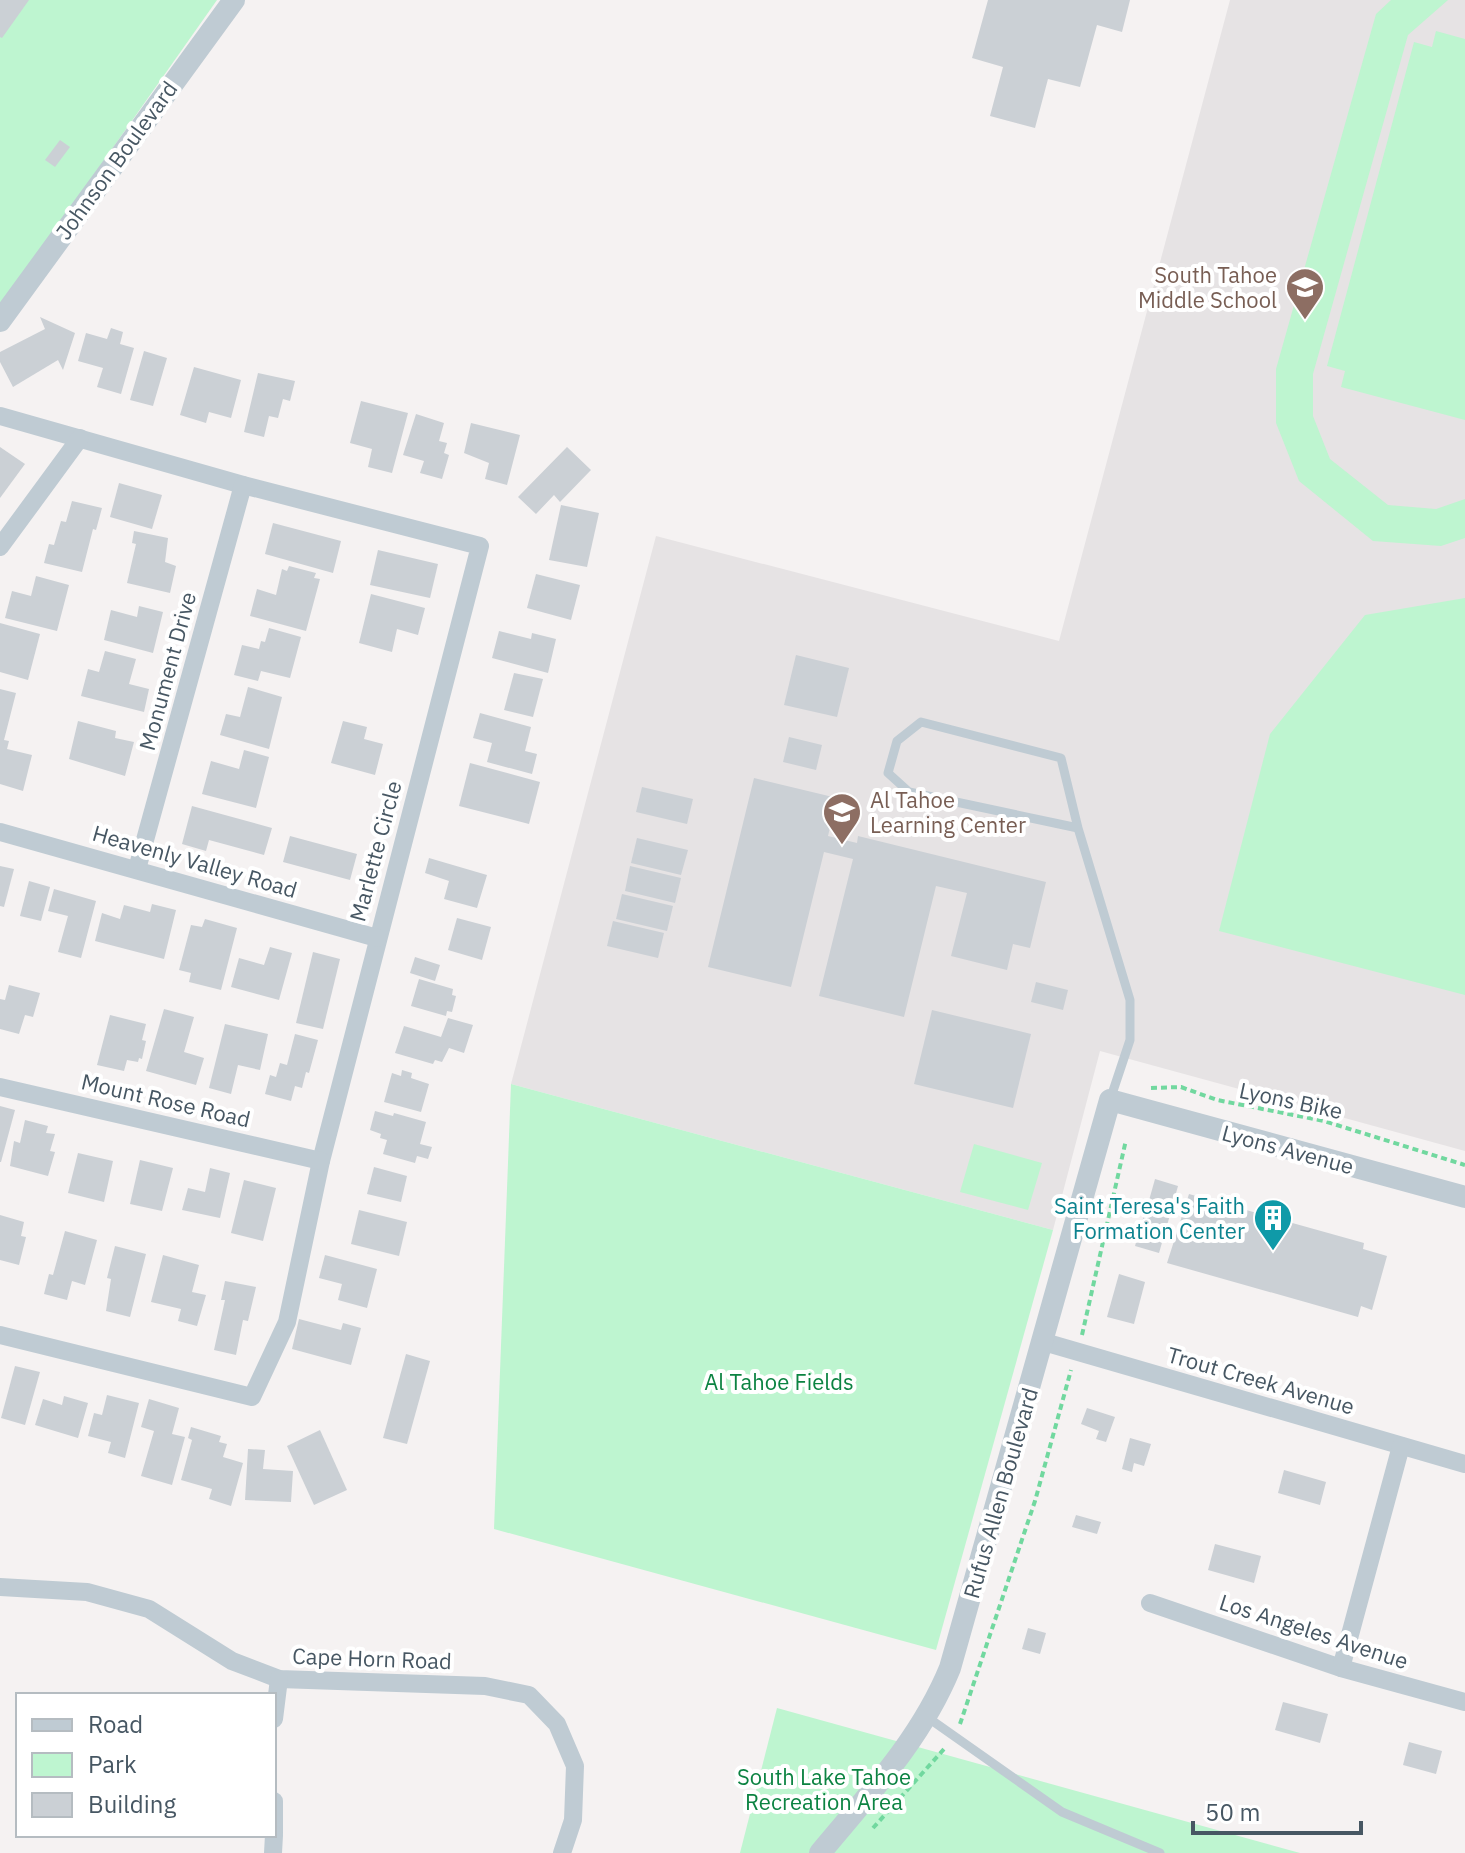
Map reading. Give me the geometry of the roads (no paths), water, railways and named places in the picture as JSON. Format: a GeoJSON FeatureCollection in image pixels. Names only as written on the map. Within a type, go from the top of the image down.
{"type":"FeatureCollection","features":[{"type":"Feature","properties":{"kind":"street","name":"Johnson Boulevard"},"geometry":{"type":"LineString","coordinates":[[0,321],[234,0]]}},
{"type":"Feature","properties":{"kind":"street","name":"Marlette Circle"},"geometry":{"type":"LineString","coordinates":[[0,416],[243,485],[480,546],[321,1161],[287,1322],[252,1397],[0,1335]]}},
{"type":"Feature","properties":{"kind":"street"},"geometry":{"type":"LineString","coordinates":[[0,547],[80,438]]}},
{"type":"Feature","properties":{"kind":"street","name":"Monument Drive"},"geometry":{"type":"LineString","coordinates":[[137,869],[243,485]]}},
{"type":"Feature","properties":{"kind":"street","name":"Heavenly Valley Road"},"geometry":{"type":"LineString","coordinates":[[0,832],[377,938]]}},
{"type":"Feature","properties":{"kind":"street","name":"Mount Rose Road"},"geometry":{"type":"LineString","coordinates":[[0,1087],[321,1161]]}},
{"type":"Feature","properties":{"kind":"street","name":"Lyons Avenue"},"geometry":{"type":"LineString","coordinates":[[1110,1100],[1465,1197]]}},
{"type":"Feature","properties":{"kind":"street","name":"Rufus Allen Boulevard"},"geometry":{"type":"LineString","coordinates":[[820,1853],[888,1772],[927,1717],[950,1668],[1110,1100]]}},
{"type":"Feature","properties":{"kind":"street","name":"Trout Creek Avenue"},"geometry":{"type":"LineString","coordinates":[[1044,1342],[1465,1464]]}},
{"type":"Feature","properties":{"kind":"street"},"geometry":{"type":"LineString","coordinates":[[1341,1668],[1401,1446]]}},
{"type":"Feature","properties":{"kind":"street","name":"Cape Horn Road"},"geometry":{"type":"LineString","coordinates":[[0,1587],[87,1592],[149,1609],[232,1661],[279,1679],[485,1686],[529,1695],[557,1724],[575,1766],[573,1820],[562,1853]]}},
{"type":"Feature","properties":{"kind":"street","name":"Los Angeles Avenue"},"geometry":{"type":"LineString","coordinates":[[1150,1603],[1341,1668],[1465,1702]]}},
{"type":"Feature","properties":{"kind":"street"},"geometry":{"type":"LineString","coordinates":[[276,1703],[279,1679]]}},
{"type":"Feature","properties":{"kind":"lane"},"geometry":{"type":"LineString","coordinates":[[1078,828],[909,792],[888,773],[897,741],[921,722],[1061,758],[1078,828],[1130,1000],[1130,1040],[1110,1100]]}},
{"type":"Feature","properties":{"kind":"lane"},"geometry":{"type":"LineString","coordinates":[[927,1717],[1062,1812],[1160,1853]]}},
{"type":"Feature","properties":{"kind":"place","name":"South Tahoe Middle School"},"geometry":{"type":"Point","coordinates":[1305,321]}},
{"type":"Feature","properties":{"kind":"place","name":"Al Tahoe Learning Center"},"geometry":{"type":"Point","coordinates":[842,846]}},
{"type":"Feature","properties":{"kind":"place","name":"Saint Teresa's Faith Formation Center"},"geometry":{"type":"Point","coordinates":[1273,1252]}},
{"type":"Feature","properties":{"kind":"park label","name":"Al Tahoe Fields"},"geometry":{"type":"Point","coordinates":[779,1381]}},
{"type":"Feature","properties":{"kind":"park label","name":"South Lake Tahoe Recreation Area"},"geometry":{"type":"Point","coordinates":[824,1788]}}]}
